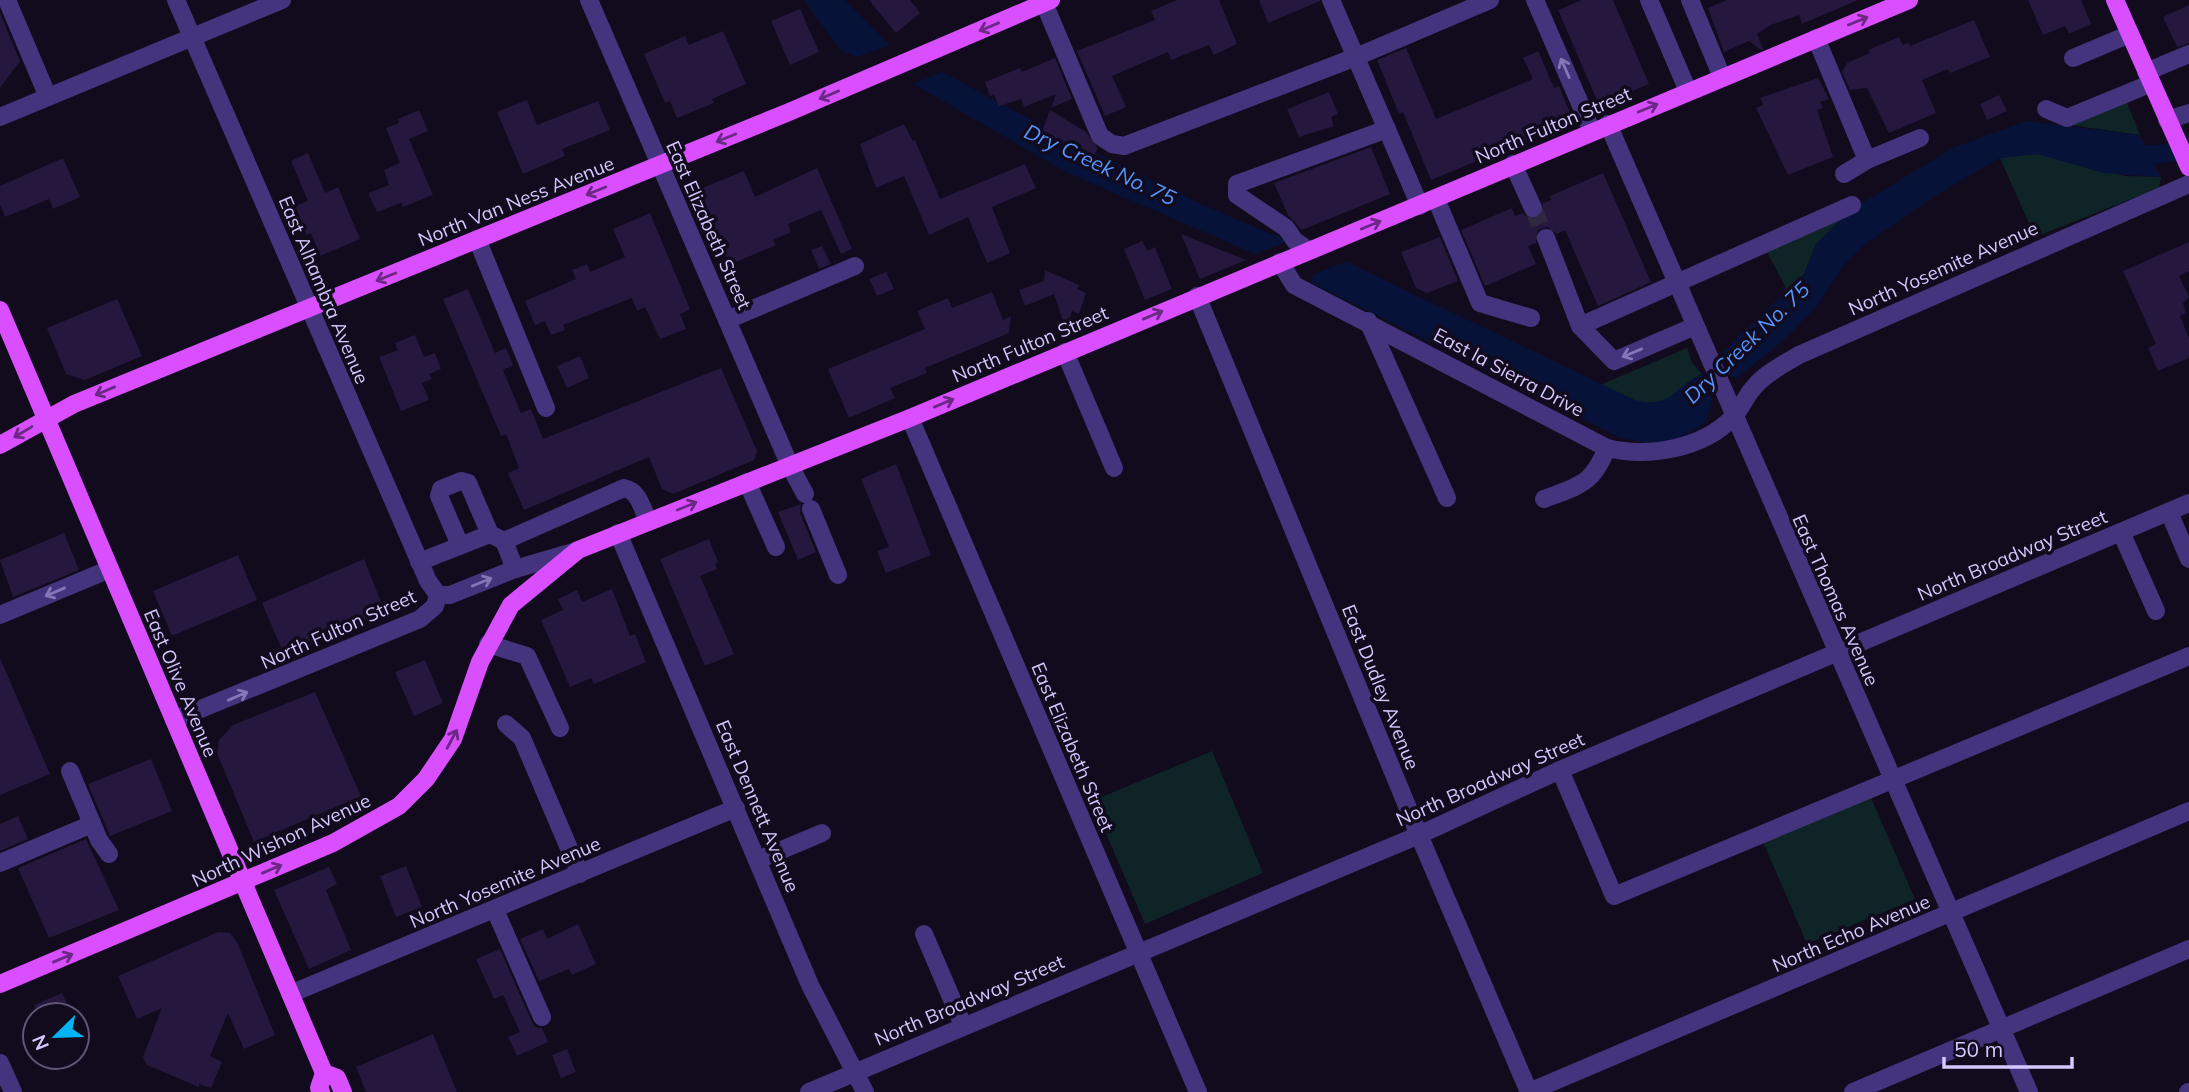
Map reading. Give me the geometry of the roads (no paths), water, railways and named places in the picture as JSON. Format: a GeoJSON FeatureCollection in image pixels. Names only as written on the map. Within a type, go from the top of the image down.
{"type":"FeatureCollection","features":[{"type":"Feature","properties":{"kind":"main road","name":"North Fulton Street"},"geometry":{"type":"LineString","coordinates":[[578,550],[910,418],[1197,296],[1428,202],[1600,127],[1909,0]]}},
{"type":"Feature","properties":{"kind":"main road"},"geometry":{"type":"LineString","coordinates":[[2115,0],[2189,167]]}},
{"type":"Feature","properties":{"kind":"main road","name":"North Van Ness Avenue"},"geometry":{"type":"LineString","coordinates":[[0,445],[46,418],[1048,1]]}},
{"type":"Feature","properties":{"kind":"main road","name":"East Olive Avenue"},"geometry":{"type":"LineString","coordinates":[[0,310],[324,1073],[337,1078],[342,1092]]}},
{"type":"Feature","properties":{"kind":"main road","name":"North Wishon Avenue"},"geometry":{"type":"LineString","coordinates":[[0,984],[366,827],[413,793],[436,766],[453,739],[488,644],[511,605],[578,550]]}},
{"type":"Feature","properties":{"kind":"main road"},"geometry":{"type":"LineString","coordinates":[[321,1092],[319,1088],[324,1073]]}},
{"type":"Feature","properties":{"kind":"street"},"geometry":{"type":"LineString","coordinates":[[7,0],[48,97]]}},
{"type":"Feature","properties":{"kind":"street","name":"East Alhambra Avenue"},"geometry":{"type":"LineString","coordinates":[[176,0],[419,562],[438,595]]}},
{"type":"Feature","properties":{"kind":"street"},"geometry":{"type":"LineString","coordinates":[[0,117],[282,0]]}},
{"type":"Feature","properties":{"kind":"street","name":"East Elizabeth Street"},"geometry":{"type":"LineString","coordinates":[[589,0],[838,575]]}},
{"type":"Feature","properties":{"kind":"street"},"geometry":{"type":"LineString","coordinates":[[1331,0],[1387,129],[1480,303],[1531,318]]}},
{"type":"Feature","properties":{"kind":"street"},"geometry":{"type":"LineString","coordinates":[[1048,1],[1100,136],[1112,145],[1124,146],[1356,57],[1490,0]]}},
{"type":"Feature","properties":{"kind":"street","name":"East Thomas Avenue"},"geometry":{"type":"LineString","coordinates":[[1535,0],[1600,127],[1695,326],[2029,1092]]}},
{"type":"Feature","properties":{"kind":"street"},"geometry":{"type":"LineString","coordinates":[[1649,0],[1688,91]]}},
{"type":"Feature","properties":{"kind":"street"},"geometry":{"type":"LineString","coordinates":[[1690,0],[1722,77]]}},
{"type":"Feature","properties":{"kind":"street"},"geometry":{"type":"LineString","coordinates":[[2073,58],[2130,34]]}},
{"type":"Feature","properties":{"kind":"street"},"geometry":{"type":"LineString","coordinates":[[1816,38],[1867,160]]}},
{"type":"Feature","properties":{"kind":"street"},"geometry":{"type":"LineString","coordinates":[[2046,109],[2067,118],[2189,54]]}},
{"type":"Feature","properties":{"kind":"street"},"geometry":{"type":"LineString","coordinates":[[2170,125],[2189,113]]}},
{"type":"Feature","properties":{"kind":"street"},"geometry":{"type":"LineString","coordinates":[[1308,250],[1295,241],[1286,228],[1237,195],[1237,184],[1387,129]]}},
{"type":"Feature","properties":{"kind":"street"},"geometry":{"type":"LineString","coordinates":[[1844,174],[1867,160],[1920,138]]}},
{"type":"Feature","properties":{"kind":"street"},"geometry":{"type":"LineString","coordinates":[[1513,164],[1533,208]]}},
{"type":"Feature","properties":{"kind":"street","name":"North Yosemite Avenue"},"geometry":{"type":"LineString","coordinates":[[1734,417],[1755,385],[1799,355],[2189,184]]}},
{"type":"Feature","properties":{"kind":"street"},"geometry":{"type":"LineString","coordinates":[[1580,326],[1852,205]]}},
{"type":"Feature","properties":{"kind":"street"},"geometry":{"type":"LineString","coordinates":[[477,239],[546,408]]}},
{"type":"Feature","properties":{"kind":"street"},"geometry":{"type":"LineString","coordinates":[[1546,239],[1580,326],[1614,360],[1695,326]]}},
{"type":"Feature","properties":{"kind":"street","name":"East la Sierra Drive"},"geometry":{"type":"LineString","coordinates":[[1282,262],[1294,285],[1608,448],[1640,453],[1680,446],[1700,440],[1734,417]]}},
{"type":"Feature","properties":{"kind":"street"},"geometry":{"type":"LineString","coordinates":[[727,320],[855,266]]}},
{"type":"Feature","properties":{"kind":"street","name":"East Dudley Avenue"},"geometry":{"type":"LineString","coordinates":[[1197,296],[1419,835],[1529,1092]]}},
{"type":"Feature","properties":{"kind":"street"},"geometry":{"type":"LineString","coordinates":[[1367,321],[1447,498]]}},
{"type":"Feature","properties":{"kind":"street"},"geometry":{"type":"LineString","coordinates":[[1065,352],[1114,468]]}},
{"type":"Feature","properties":{"kind":"street","name":"East Elizabeth Street"},"geometry":{"type":"LineString","coordinates":[[910,418],[1198,1092]]}},
{"type":"Feature","properties":{"kind":"street"},"geometry":{"type":"LineString","coordinates":[[1544,499],[1583,483],[1595,474],[1608,448]]}},
{"type":"Feature","properties":{"kind":"street"},"geometry":{"type":"LineString","coordinates":[[460,545],[439,496],[441,489],[461,481],[468,483],[515,569]]}},
{"type":"Feature","properties":{"kind":"street"},"geometry":{"type":"LineString","coordinates":[[747,481],[775,547]]}},
{"type":"Feature","properties":{"kind":"street"},"geometry":{"type":"LineString","coordinates":[[419,562],[460,545],[497,538],[624,488],[632,490],[638,497],[648,521]]}},
{"type":"Feature","properties":{"kind":"street","name":"North Broadway Street"},"geometry":{"type":"LineString","coordinates":[[808,1092],[1419,835],[1560,770],[2189,503]]}},
{"type":"Feature","properties":{"kind":"street"},"geometry":{"type":"LineString","coordinates":[[2169,512],[2189,559]]}},
{"type":"Feature","properties":{"kind":"street"},"geometry":{"type":"LineString","coordinates":[[2121,532],[2156,611]]}},
{"type":"Feature","properties":{"kind":"street","name":"East Dennett Avenue"},"geometry":{"type":"LineString","coordinates":[[618,533],[810,985],[865,1092]]}},
{"type":"Feature","properties":{"kind":"street","name":"North Fulton Street"},"geometry":{"type":"LineString","coordinates":[[174,720],[420,619],[435,606],[438,595],[450,595],[515,569],[578,550]]}},
{"type":"Feature","properties":{"kind":"street"},"geometry":{"type":"LineString","coordinates":[[0,615],[110,569]]}},
{"type":"Feature","properties":{"kind":"street"},"geometry":{"type":"LineString","coordinates":[[488,644],[527,656],[560,728]]}},
{"type":"Feature","properties":{"kind":"street"},"geometry":{"type":"LineString","coordinates":[[1560,770],[1614,896],[1891,778],[2189,656]]}},
{"type":"Feature","properties":{"kind":"street"},"geometry":{"type":"LineString","coordinates":[[506,724],[522,738],[580,874]]}},
{"type":"Feature","properties":{"kind":"street"},"geometry":{"type":"LineString","coordinates":[[70,771],[92,824],[109,855]]}},
{"type":"Feature","properties":{"kind":"street","name":"North Yosemite Avenue"},"geometry":{"type":"LineString","coordinates":[[290,994],[736,808]]}},
{"type":"Feature","properties":{"kind":"street","name":"North Echo Avenue"},"geometry":{"type":"LineString","coordinates":[[1529,1092],[2189,811]]}},
{"type":"Feature","properties":{"kind":"street"},"geometry":{"type":"LineString","coordinates":[[0,863],[92,824]]}},
{"type":"Feature","properties":{"kind":"street"},"geometry":{"type":"LineString","coordinates":[[758,860],[822,833]]}},
{"type":"Feature","properties":{"kind":"street"},"geometry":{"type":"LineString","coordinates":[[495,910],[542,1017]]}},
{"type":"Feature","properties":{"kind":"street"},"geometry":{"type":"LineString","coordinates":[[924,934],[963,1026]]}},
{"type":"Feature","properties":{"kind":"street"},"geometry":{"type":"LineString","coordinates":[[1853,1092],[2189,948]]}},
{"type":"Feature","properties":{"kind":"street"},"geometry":{"type":"LineString","coordinates":[[0,1063],[13,1092]]}},
{"type":"Feature","properties":{"kind":"water"},"geometry":{"type":"Polygon","coordinates":[[[804,0],[845,0],[890,45],[857,57],[841,51],[804,0]]]}},
{"type":"Feature","properties":{"kind":"water"},"geometry":{"type":"Polygon","coordinates":[[[942,72],[1156,183],[1289,241],[1255,254],[1068,173],[913,84],[942,72]]]}},
{"type":"Feature","properties":{"kind":"water"},"geometry":{"type":"Polygon","coordinates":[[[2026,121],[2140,135],[2161,177],[2103,173],[2038,154],[2000,158],[1938,194],[1864,245],[1845,264],[1818,305],[1784,340],[1737,378],[1730,376],[1722,355],[1724,351],[1804,274],[1816,244],[1849,211],[1955,147],[2026,121]]]}},
{"type":"Feature","properties":{"kind":"water"},"geometry":{"type":"Polygon","coordinates":[[[1342,263],[1349,263],[1635,400],[1657,402],[1665,399],[1702,374],[1712,399],[1706,422],[1685,435],[1664,442],[1643,442],[1619,437],[1311,282],[1313,275],[1342,263]]]}},
{"type":"Feature","properties":{"kind":"waterway","name":"Dry Creek No. 75"},"geometry":{"type":"LineString","coordinates":[[2128,153],[2148,155],[2189,151]]}},
{"type":"Feature","properties":{"kind":"tunnel"},"geometry":{"type":"LineString","coordinates":[[1533,208],[1546,238]]}}]}
